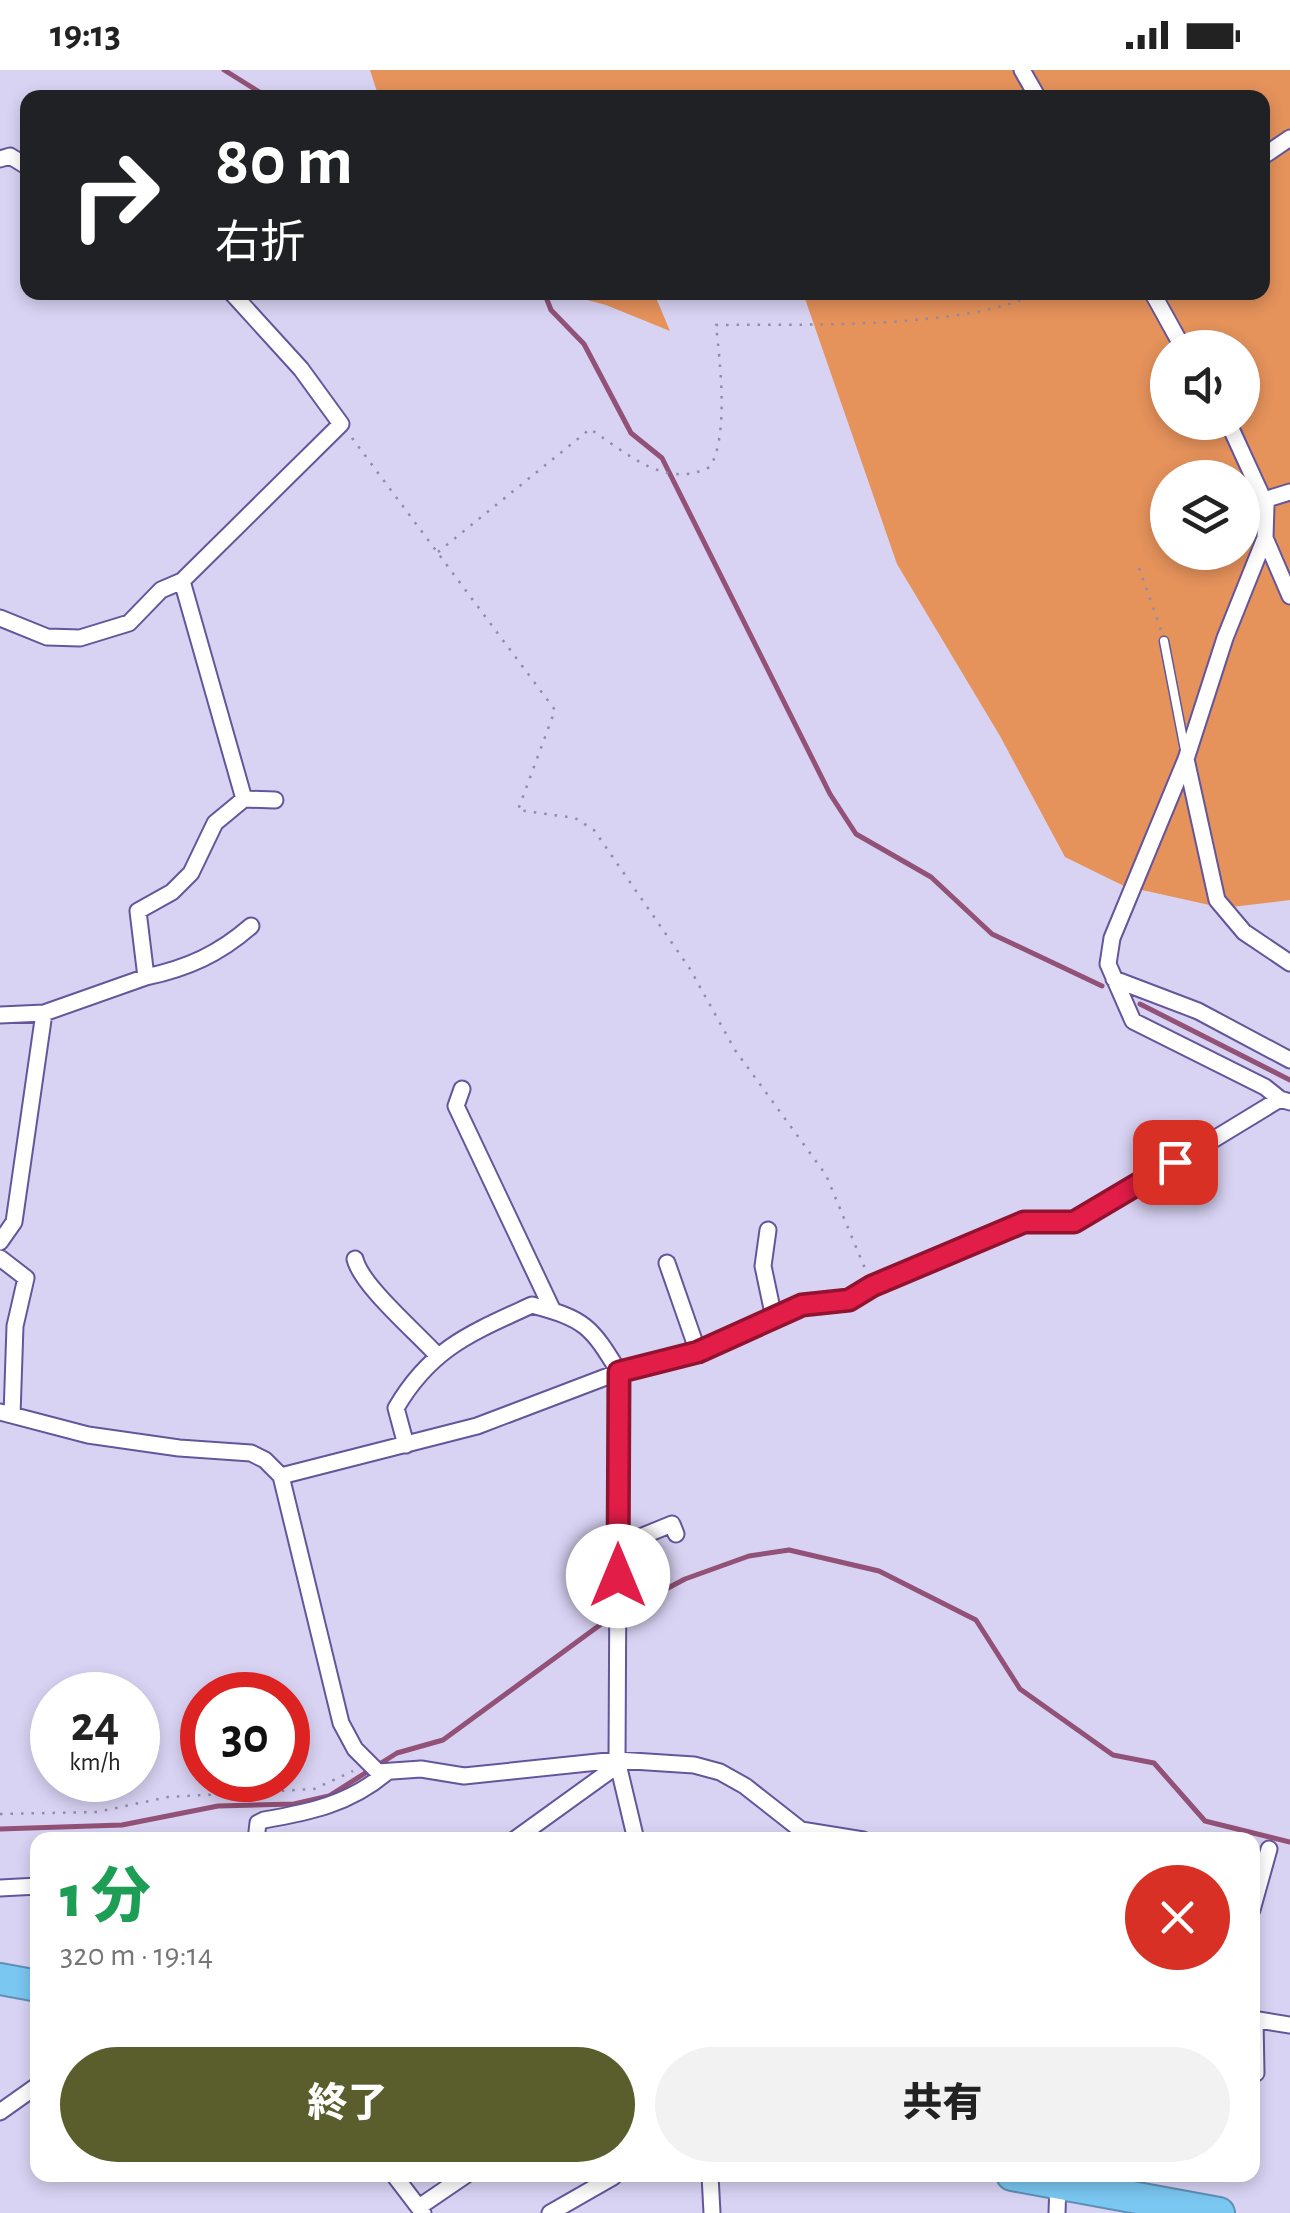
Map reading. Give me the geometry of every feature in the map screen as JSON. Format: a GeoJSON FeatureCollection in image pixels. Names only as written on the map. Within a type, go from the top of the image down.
{"type":"FeatureCollection","features":[{"type":"Feature","properties":{"kind":"highway"},"geometry":{"type":"LineString","coordinates":[[1026,2182],[1057,2198],[1219,2213]]}},
{"type":"Feature","properties":{"kind":"street"},"geometry":{"type":"LineString","coordinates":[[0,618],[47,637],[80,638],[128,623],[160,590],[182,581],[341,424],[301,369],[238,300]]}},
{"type":"Feature","properties":{"kind":"street"},"geometry":{"type":"LineString","coordinates":[[1157,300],[1174,330]]}},
{"type":"Feature","properties":{"kind":"street"},"geometry":{"type":"LineString","coordinates":[[1236,440],[1264,500],[1266,538],[1290,596]]}},
{"type":"Feature","properties":{"kind":"street"},"geometry":{"type":"LineString","coordinates":[[1264,500],[1290,492]]}},
{"type":"Feature","properties":{"kind":"street"},"geometry":{"type":"LineString","coordinates":[[281,1476],[477,1426],[619,1372],[698,1352],[802,1305],[849,1300],[872,1286],[1024,1222],[1074,1222],[1285,1101],[1266,1087],[1134,1021],[1108,964],[1112,938],[1186,759],[1225,638],[1266,538]]}},
{"type":"Feature","properties":{"kind":"street"},"geometry":{"type":"LineString","coordinates":[[182,581],[244,799]]}},
{"type":"Feature","properties":{"kind":"street"},"geometry":{"type":"LineString","coordinates":[[1186,759],[1216,900],[1244,932],[1290,962]]}},
{"type":"Feature","properties":{"kind":"street"},"geometry":{"type":"LineString","coordinates":[[146,977],[138,912],[172,892],[191,873],[214,823],[244,799],[275,800]]}},
{"type":"Feature","properties":{"kind":"street"},"geometry":{"type":"LineString","coordinates":[[0,1015],[44,1012],[146,977],[187,968],[228,945],[251,926]]}},
{"type":"Feature","properties":{"kind":"street"},"geometry":{"type":"LineString","coordinates":[[1114,979],[1198,1011],[1290,1060]]}},
{"type":"Feature","properties":{"kind":"street"},"geometry":{"type":"LineString","coordinates":[[0,1242],[14,1222],[44,1012]]}},
{"type":"Feature","properties":{"kind":"street"},"geometry":{"type":"LineString","coordinates":[[462,1089],[456,1106],[553,1311]]}},
{"type":"Feature","properties":{"kind":"street"},"geometry":{"type":"LineString","coordinates":[[768,1230],[763,1266],[774,1318]]}},
{"type":"Feature","properties":{"kind":"street"},"geometry":{"type":"LineString","coordinates":[[0,1258],[26,1278],[15,1326],[6,1414],[88,1435],[180,1448],[251,1452],[281,1476],[341,1722],[374,1766],[464,1776],[618,1763],[694,1765],[720,1772],[745,1786],[801,1830],[813,1832]]}},
{"type":"Feature","properties":{"kind":"street"},"geometry":{"type":"LineString","coordinates":[[356,1259],[363,1281],[436,1354]]}},
{"type":"Feature","properties":{"kind":"street"},"geometry":{"type":"LineString","coordinates":[[667,1262],[698,1352]]}},
{"type":"Feature","properties":{"kind":"street"},"geometry":{"type":"LineString","coordinates":[[406,1445],[396,1408],[414,1378],[436,1354],[532,1305],[574,1316],[595,1334],[619,1372],[618,1763],[634,1832]]}},
{"type":"Feature","properties":{"kind":"street"},"geometry":{"type":"LineString","coordinates":[[618,1546],[672,1524],[676,1534]]}},
{"type":"Feature","properties":{"kind":"street"},"geometry":{"type":"LineString","coordinates":[[525,1832],[618,1763]]}},
{"type":"Feature","properties":{"kind":"street"},"geometry":{"type":"LineString","coordinates":[[257,1832],[258,1823],[264,1820],[322,1810],[354,1795],[374,1766]]}},
{"type":"Feature","properties":{"kind":"street"},"geometry":{"type":"LineString","coordinates":[[1260,1882],[1269,1850]]}},
{"type":"Feature","properties":{"kind":"street"},"geometry":{"type":"LineString","coordinates":[[0,1888],[30,1886]]}},
{"type":"Feature","properties":{"kind":"street"},"geometry":{"type":"LineString","coordinates":[[1260,2021],[1290,2025]]}},
{"type":"Feature","properties":{"kind":"street"},"geometry":{"type":"LineString","coordinates":[[0,2112],[30,2090]]}},
{"type":"Feature","properties":{"kind":"street"},"geometry":{"type":"LineString","coordinates":[[399,2182],[421,2210],[457,2182]]}},
{"type":"Feature","properties":{"kind":"street"},"geometry":{"type":"LineString","coordinates":[[550,2213],[603,2182]]}},
{"type":"Feature","properties":{"kind":"street"},"geometry":{"type":"LineString","coordinates":[[710,2182],[712,2213]]}},
{"type":"Feature","properties":{"kind":"lane"},"geometry":{"type":"LineString","coordinates":[[1164,641],[1186,759]]}},
{"type":"Feature","properties":{"kind":"path"},"geometry":{"type":"LineString","coordinates":[[438,552],[590,429],[651,468],[674,476],[691,476],[710,467],[718,445],[720,372],[716,326],[898,320],[1000,308],[1021,300]]}},
{"type":"Feature","properties":{"kind":"path"},"geometry":{"type":"LineString","coordinates":[[341,424],[555,710],[518,810],[576,818],[594,830],[690,969],[735,1050],[826,1176],[872,1286]]}},
{"type":"Feature","properties":{"kind":"path"},"geometry":{"type":"LineString","coordinates":[[1139,568],[1164,641]]}},
{"type":"Feature","properties":{"kind":"path"},"geometry":{"type":"LineString","coordinates":[[0,1814],[97,1812],[168,1797],[314,1789],[374,1766]]}},
{"type":"Feature","properties":{"kind":"shaded area"},"geometry":{"type":"Polygon","coordinates":[[[370,70],[1290,70],[1290,900],[1223,908],[1124,886],[1065,857],[1000,736],[897,564],[805,300],[1270,300],[1270,90],[376,90],[370,70]]]}},
{"type":"Feature","properties":{"kind":"shaded area"},"geometry":{"type":"Polygon","coordinates":[[[587,300],[657,300],[670,331],[587,300]]]}},
{"type":"Feature","properties":{"kind":"waterway"},"geometry":{"type":"LineString","coordinates":[[224,70],[256,90]]}},
{"type":"Feature","properties":{"kind":"waterway"},"geometry":{"type":"LineString","coordinates":[[547,300],[551,310],[584,344],[631,433],[662,458],[830,794],[856,834],[931,877],[992,934],[1102,986]]}},
{"type":"Feature","properties":{"kind":"waterway"},"geometry":{"type":"LineString","coordinates":[[1140,1004],[1290,1080]]}},
{"type":"Feature","properties":{"kind":"waterway"},"geometry":{"type":"LineString","coordinates":[[0,1829],[122,1825],[218,1806],[294,1804],[329,1796],[397,1753],[443,1740],[604,1622],[685,1579],[749,1556],[789,1550],[879,1571],[976,1620],[1020,1689],[1113,1755],[1154,1763],[1205,1821],[1250,1832]]}},
{"type":"Feature","properties":{"kind":"waterway"},"geometry":{"type":"LineString","coordinates":[[1260,1835],[1290,1842]]}},
{"type":"Feature","properties":{"kind":"route"},"geometry":{"type":"LineString","coordinates":[[618,1576],[619,1372],[698,1352],[802,1305],[849,1300],[872,1286],[1024,1222],[1074,1222],[1175,1162]]}}]}
